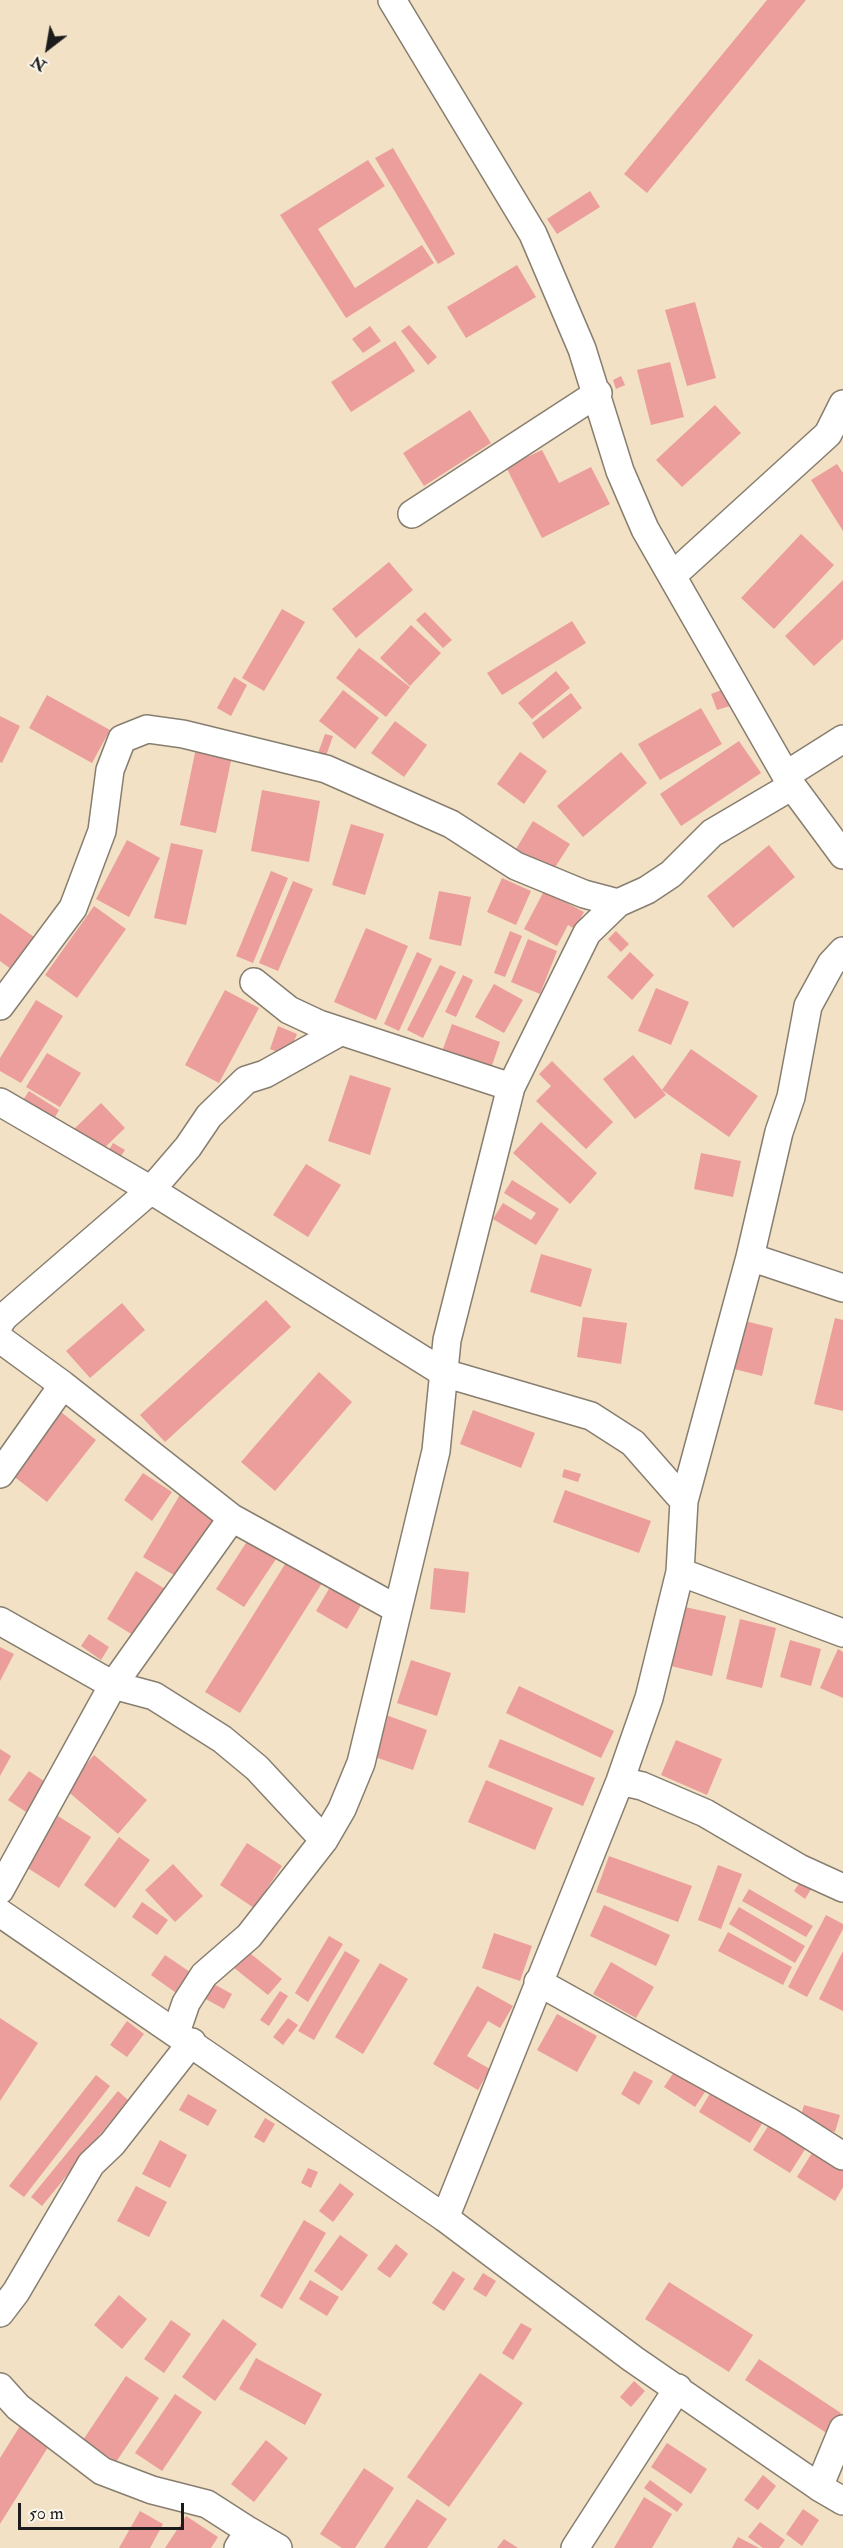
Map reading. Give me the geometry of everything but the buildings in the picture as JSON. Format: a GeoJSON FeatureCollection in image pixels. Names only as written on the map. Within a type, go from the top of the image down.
{"type":"FeatureCollection","features":[{"type":"Feature","properties":{"kind":"street"},"geometry":{"type":"LineString","coordinates":[[392,0],[533,234],[582,349],[598,393],[621,471],[645,529],[789,781],[843,855]]}},
{"type":"Feature","properties":{"kind":"street"},"geometry":{"type":"LineString","coordinates":[[412,514],[598,393]]}},
{"type":"Feature","properties":{"kind":"street"},"geometry":{"type":"LineString","coordinates":[[672,576],[828,434],[843,404]]}},
{"type":"Feature","properties":{"kind":"street"},"geometry":{"type":"LineString","coordinates":[[0,1006],[73,908],[102,831],[110,770],[122,739],[147,729],[183,734],[326,769],[451,824],[516,866],[584,894],[618,903]]}},
{"type":"Feature","properties":{"kind":"street"},"geometry":{"type":"LineString","coordinates":[[0,2313],[16,2292],[92,2164],[112,2144],[184,2037],[186,2003],[204,1976],[249,1936],[324,1840],[342,1809],[361,1763],[436,1451],[447,1340],[511,1087],[587,933],[618,903],[647,890],[671,874],[712,833],[789,781],[843,739]]}},
{"type":"Feature","properties":{"kind":"street"},"geometry":{"type":"LineString","coordinates":[[445,2218],[620,1781],[649,1698],[680,1572],[684,1501],[750,1257],[779,1132],[791,1097],[808,1006],[831,964],[843,951]]}},
{"type":"Feature","properties":{"kind":"street"},"geometry":{"type":"LineString","coordinates":[[254,981],[289,1010],[340,1032],[511,1087]]}},
{"type":"Feature","properties":{"kind":"street"},"geometry":{"type":"LineString","coordinates":[[0,1323],[4,1317],[151,1190],[188,1147],[209,1116],[246,1080],[265,1074],[340,1032]]}},
{"type":"Feature","properties":{"kind":"street"},"geometry":{"type":"LineString","coordinates":[[0,1102],[151,1190],[444,1373],[591,1416],[633,1443],[684,1501]]}},
{"type":"Feature","properties":{"kind":"street"},"geometry":{"type":"LineString","coordinates":[[750,1257],[843,1288]]}},
{"type":"Feature","properties":{"kind":"street"},"geometry":{"type":"LineString","coordinates":[[0,1339],[63,1385],[232,1518],[398,1609]]}},
{"type":"Feature","properties":{"kind":"street"},"geometry":{"type":"LineString","coordinates":[[0,1473],[63,1385]]}},
{"type":"Feature","properties":{"kind":"street"},"geometry":{"type":"LineString","coordinates":[[0,1890],[113,1685],[232,1518]]}},
{"type":"Feature","properties":{"kind":"street"},"geometry":{"type":"LineString","coordinates":[[680,1572],[843,1633]]}},
{"type":"Feature","properties":{"kind":"street"},"geometry":{"type":"LineString","coordinates":[[0,1621],[113,1685],[154,1696],[222,1739],[257,1768],[324,1840]]}},
{"type":"Feature","properties":{"kind":"street"},"geometry":{"type":"LineString","coordinates":[[620,1781],[642,1786],[705,1813],[799,1868],[843,1888]]}},
{"type":"Feature","properties":{"kind":"street"},"geometry":{"type":"LineString","coordinates":[[0,1913],[445,2218],[633,2359],[819,2487],[843,2501]]}},
{"type":"Feature","properties":{"kind":"street"},"geometry":{"type":"LineString","coordinates":[[538,1982],[788,2121],[843,2156]]}},
{"type":"Feature","properties":{"kind":"street"},"geometry":{"type":"LineString","coordinates":[[0,2387],[18,2407],[102,2471],[152,2490],[207,2504],[244,2540],[278,2548]]}},
{"type":"Feature","properties":{"kind":"street"},"geometry":{"type":"LineString","coordinates":[[575,2548],[678,2388]]}},
{"type":"Feature","properties":{"kind":"street"},"geometry":{"type":"LineString","coordinates":[[819,2487],[843,2429]]}}]}
